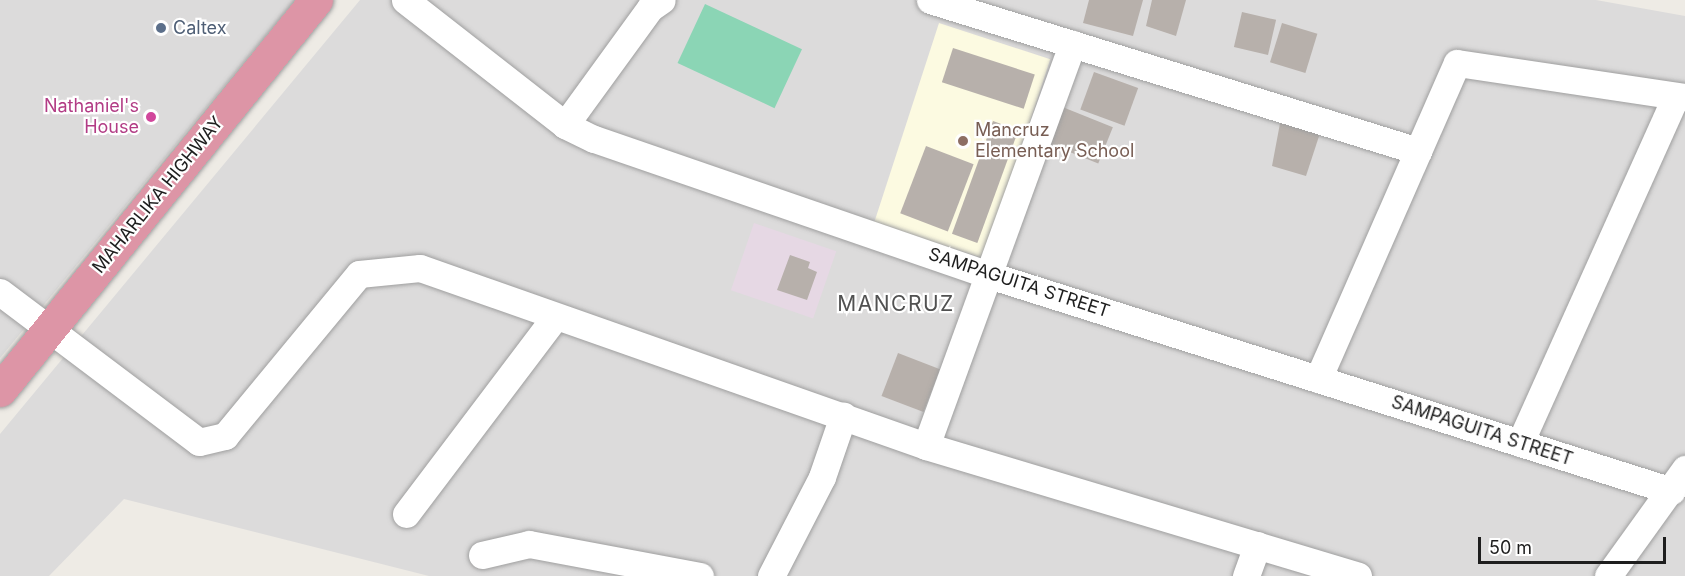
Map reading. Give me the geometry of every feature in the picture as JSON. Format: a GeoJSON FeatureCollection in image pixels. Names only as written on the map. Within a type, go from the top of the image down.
{"type":"FeatureCollection","features":[{"type":"Feature","properties":{"kind":"highway","name":"MAHARLIKA HIGHWAY"},"geometry":{"type":"LineString","coordinates":[[0,390],[316,0]]}},
{"type":"Feature","properties":{"kind":"street","name":"SAMPAGUITA STREET"},"geometry":{"type":"LineString","coordinates":[[405,0],[565,125],[989,275],[1520,443],[1678,480]]}},
{"type":"Feature","properties":{"kind":"street"},"geometry":{"type":"LineString","coordinates":[[565,125],[650,8],[662,0]]}},
{"type":"Feature","properties":{"kind":"street"},"geometry":{"type":"LineString","coordinates":[[930,0],[1418,151]]}},
{"type":"Feature","properties":{"kind":"street"},"geometry":{"type":"LineString","coordinates":[[926,446],[1072,44]]}},
{"type":"Feature","properties":{"kind":"street"},"geometry":{"type":"LineString","coordinates":[[1318,379],[1456,63],[1680,97],[1520,443]]}},
{"type":"Feature","properties":{"kind":"street"},"geometry":{"type":"LineString","coordinates":[[0,292],[199,442],[225,436],[359,274],[420,268],[926,446],[1358,576]]}},
{"type":"Feature","properties":{"kind":"street"},"geometry":{"type":"LineString","coordinates":[[406,514],[555,317]]}},
{"type":"Feature","properties":{"kind":"street"},"geometry":{"type":"LineString","coordinates":[[771,576],[808,507],[843,417]]}},
{"type":"Feature","properties":{"kind":"street"},"geometry":{"type":"LineString","coordinates":[[1608,576],[1678,480]]}},
{"type":"Feature","properties":{"kind":"street"},"geometry":{"type":"LineString","coordinates":[[482,555],[529,544],[700,576]]}},
{"type":"Feature","properties":{"kind":"street"},"geometry":{"type":"LineString","coordinates":[[1246,576],[1257,545]]}},
{"type":"Feature","properties":{"kind":"shaded area"},"geometry":{"type":"Polygon","coordinates":[[[0,0],[295,0],[0,358],[0,0]]]}},
{"type":"Feature","properties":{"kind":"shaded area"},"geometry":{"type":"Polygon","coordinates":[[[360,0],[1596,0],[1685,16],[1685,576],[429,576],[124,499],[49,576],[0,576],[0,434],[360,0]]]}},
{"type":"Feature","properties":{"kind":"shaded area","name":"Mancruz Elementary School"},"geometry":{"type":"Polygon","coordinates":[[[939,23],[1050,59],[985,259],[874,223],[939,23]]]}},
{"type":"Feature","properties":{"kind":"shaded area"},"geometry":{"type":"Polygon","coordinates":[[[754,223],[836,251],[813,318],[731,290],[754,223]]]}},
{"type":"Feature","properties":{"kind":"green space"},"geometry":{"type":"Polygon","coordinates":[[[705,4],[802,49],[775,108],[678,63],[705,4]]]}},
{"type":"Feature","properties":{"kind":"building"},"geometry":{"type":"Polygon","coordinates":[[[1089,0],[1143,0],[1133,36],[1083,23],[1089,0]]]}},
{"type":"Feature","properties":{"kind":"building"},"geometry":{"type":"Polygon","coordinates":[[[1152,0],[1186,0],[1176,36],[1146,26],[1152,0]]]}},
{"type":"Feature","properties":{"kind":"building"},"geometry":{"type":"Polygon","coordinates":[[[1242,12],[1276,20],[1268,55],[1234,47],[1242,12]]]}},
{"type":"Feature","properties":{"kind":"building"},"geometry":{"type":"Polygon","coordinates":[[[1282,23],[1317,34],[1305,73],[1270,62],[1282,23]]]}},
{"type":"Feature","properties":{"kind":"building"},"geometry":{"type":"Polygon","coordinates":[[[953,48],[1035,75],[1024,109],[942,82],[953,48]]]}},
{"type":"Feature","properties":{"kind":"building"},"geometry":{"type":"Polygon","coordinates":[[[1094,72],[1138,88],[1124,126],[1080,110],[1094,72]]]}},
{"type":"Feature","properties":{"kind":"building"},"geometry":{"type":"Polygon","coordinates":[[[1060,106],[1113,127],[1098,164],[1045,142],[1060,106]]]}},
{"type":"Feature","properties":{"kind":"building"},"geometry":{"type":"Polygon","coordinates":[[[1281,118],[1322,127],[1306,176],[1272,166],[1281,118]]]}},
{"type":"Feature","properties":{"kind":"building"},"geometry":{"type":"Polygon","coordinates":[[[993,121],[1018,130],[977,243],[952,234],[993,121]]]}},
{"type":"Feature","properties":{"kind":"building"},"geometry":{"type":"Polygon","coordinates":[[[926,146],[974,164],[948,231],[900,213],[926,146]]]}},
{"type":"Feature","properties":{"kind":"building"},"geometry":{"type":"Polygon","coordinates":[[[790,255],[810,262],[808,268],[817,272],[807,300],[777,290],[790,255]]]}},
{"type":"Feature","properties":{"kind":"building"},"geometry":{"type":"Polygon","coordinates":[[[898,353],[940,369],[924,412],[882,396],[898,353]]]}},
{"type":"Feature","properties":{"kind":"place","name":"Caltex"},"geometry":{"type":"Point","coordinates":[161,28]}},
{"type":"Feature","properties":{"kind":"place","name":"Nathaniel's House"},"geometry":{"type":"Point","coordinates":[151,117]}},
{"type":"Feature","properties":{"kind":"place","name":"Mancruz Elementary School"},"geometry":{"type":"Point","coordinates":[963,141]}},
{"type":"Feature","properties":{"kind":"district","name":"MANCRUZ"},"geometry":{"type":"Point","coordinates":[896,304]}}]}
